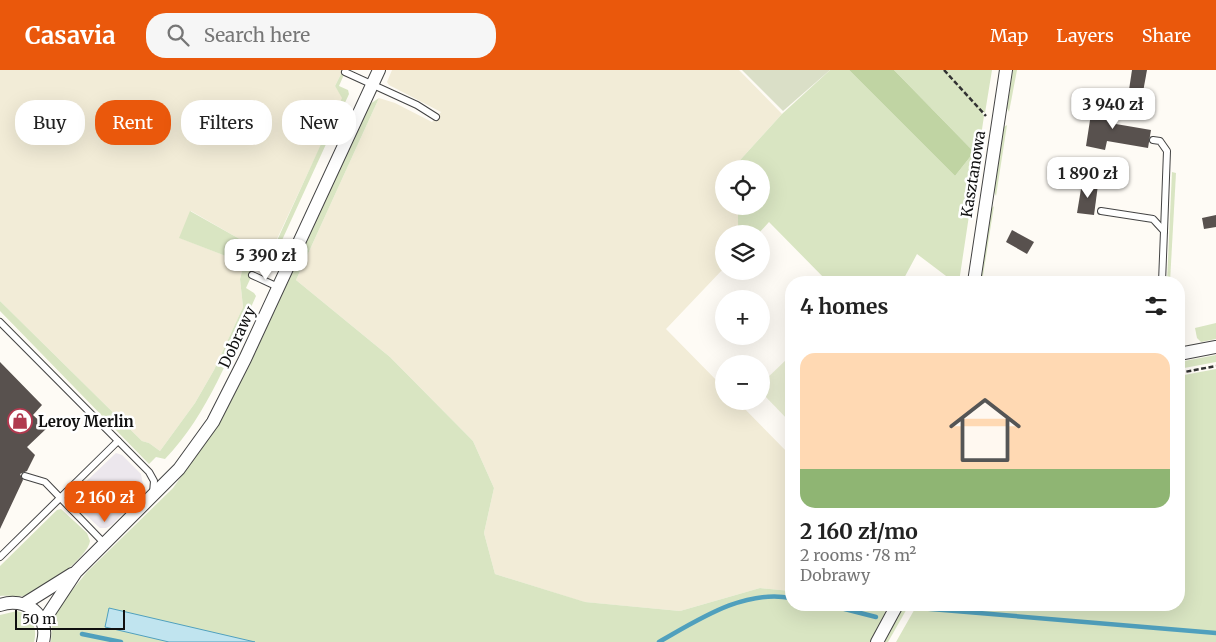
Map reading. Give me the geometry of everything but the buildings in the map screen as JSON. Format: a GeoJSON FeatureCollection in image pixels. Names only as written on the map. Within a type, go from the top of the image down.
{"type":"FeatureCollection","features":[{"type":"Feature","properties":{"kind":"street","name":"Dobrawy"},"geometry":{"type":"LineString","coordinates":[[43,622],[76,572],[179,469],[213,422],[379,70]]}},
{"type":"Feature","properties":{"kind":"street","name":"Kasztanowa"},"geometry":{"type":"LineString","coordinates":[[975,276],[1006,70]]}},
{"type":"Feature","properties":{"kind":"street"},"geometry":{"type":"LineString","coordinates":[[1185,353],[1216,347]]}},
{"type":"Feature","properties":{"kind":"street","name":"Dobrawy"},"geometry":{"type":"LineString","coordinates":[[24,604],[76,572]]}},
{"type":"Feature","properties":{"kind":"street"},"geometry":{"type":"LineString","coordinates":[[0,604],[16,602],[24,604],[35,611],[43,622],[43,642]]}},
{"type":"Feature","properties":{"kind":"street"},"geometry":{"type":"LineString","coordinates":[[877,642],[894,611]]}},
{"type":"Feature","properties":{"kind":"lane"},"geometry":{"type":"LineString","coordinates":[[345,72],[416,105],[436,117]]}},
{"type":"Feature","properties":{"kind":"lane"},"geometry":{"type":"LineString","coordinates":[[1153,140],[1160,140],[1167,151],[1162,276]]}},
{"type":"Feature","properties":{"kind":"lane"},"geometry":{"type":"LineString","coordinates":[[1101,211],[1152,219],[1164,231]]}},
{"type":"Feature","properties":{"kind":"lane"},"geometry":{"type":"LineString","coordinates":[[252,275],[278,287]]}},
{"type":"Feature","properties":{"kind":"lane"},"geometry":{"type":"LineString","coordinates":[[0,322],[152,475],[155,487],[153,494]]}},
{"type":"Feature","properties":{"kind":"lane"},"geometry":{"type":"LineString","coordinates":[[0,557],[118,441]]}},
{"type":"Feature","properties":{"kind":"lane"},"geometry":{"type":"LineString","coordinates":[[25,476],[44,482],[104,543]]}},
{"type":"Feature","properties":{"kind":"path"},"geometry":{"type":"LineString","coordinates":[[944,70],[987,117]]}},
{"type":"Feature","properties":{"kind":"path"},"geometry":{"type":"LineString","coordinates":[[1185,372],[1216,366]]}},
{"type":"Feature","properties":{"kind":"shaded area"},"geometry":{"type":"Polygon","coordinates":[[[0,70],[343,70],[335,86],[343,98],[342,100],[282,100],[282,145],[321,145],[269,256],[191,211],[180,238],[244,263],[240,279],[243,307],[214,370],[195,403],[160,451],[149,443],[142,441],[0,301],[0,70]]]}},
{"type":"Feature","properties":{"kind":"shaded area"},"geometry":{"type":"Polygon","coordinates":[[[392,70],[739,70],[782,114],[740,160],[715,160],[715,215],[738,215],[738,225],[715,225],[715,277],[666,329],[715,379],[715,410],[746,410],[785,450],[785,590],[760,588],[680,611],[584,602],[495,574],[484,533],[494,488],[473,441],[390,357],[296,280],[379,98],[395,103],[432,122],[441,112],[389,85],[387,82],[392,70]]]}},
{"type":"Feature","properties":{"kind":"shaded area"},"geometry":{"type":"Polygon","coordinates":[[[116,453],[122,455],[141,474],[144,490],[112,525],[100,528],[73,503],[72,495],[116,453]]]}},
{"type":"Feature","properties":{"kind":"green space"},"geometry":{"type":"Polygon","coordinates":[[[343,70],[346,70],[339,86],[348,90],[349,94],[346,100],[341,100],[342,98],[335,86],[343,70]]]}},
{"type":"Feature","properties":{"kind":"green space"},"geometry":{"type":"Polygon","coordinates":[[[742,70],[830,70],[783,111],[742,70]]]}},
{"type":"Feature","properties":{"kind":"green space"},"geometry":{"type":"Polygon","coordinates":[[[830,70],[849,70],[955,176],[974,152],[894,70],[992,70],[985,113],[981,110],[984,116],[960,276],[946,276],[917,254],[905,276],[822,276],[769,222],[766,225],[738,225],[738,215],[770,215],[770,160],[740,160],[782,114],[830,70]]]}},
{"type":"Feature","properties":{"kind":"green space"},"geometry":{"type":"Polygon","coordinates":[[[849,70],[894,70],[974,152],[955,176],[849,70]]]}},
{"type":"Feature","properties":{"kind":"green space"},"geometry":{"type":"Polygon","coordinates":[[[1013,70],[1017,70],[1009,112],[1007,108],[1013,70]]]}},
{"type":"Feature","properties":{"kind":"green space"},"geometry":{"type":"Polygon","coordinates":[[[379,98],[296,280],[390,357],[473,441],[494,488],[484,533],[495,574],[585,602],[680,611],[760,588],[785,590],[785,611],[885,611],[870,642],[51,642],[52,622],[59,606],[87,572],[173,488],[218,426],[251,362],[351,145],[356,145],[356,134],[370,104],[379,98]]]}},
{"type":"Feature","properties":{"kind":"green space"},"geometry":{"type":"Polygon","coordinates":[[[1007,125],[996,196],[994,192],[1004,127],[1007,125]]]}},
{"type":"Feature","properties":{"kind":"green space"},"geometry":{"type":"Polygon","coordinates":[[[321,145],[326,145],[272,262],[268,266],[258,262],[246,288],[256,296],[228,360],[206,403],[194,423],[165,459],[156,457],[149,464],[0,311],[0,301],[142,441],[149,443],[160,451],[195,403],[214,370],[243,307],[240,279],[244,263],[179,238],[190,211],[270,256],[321,145]]]}},
{"type":"Feature","properties":{"kind":"green space"},"geometry":{"type":"Polygon","coordinates":[[[1172,172],[1176,173],[1170,276],[1167,276],[1172,172]]]}},
{"type":"Feature","properties":{"kind":"green space"},"geometry":{"type":"Polygon","coordinates":[[[994,206],[982,276],[991,209],[994,206]]]}},
{"type":"Feature","properties":{"kind":"green space"},"geometry":{"type":"Polygon","coordinates":[[[1216,323],[1216,339],[1201,342],[1197,338],[1195,328],[1216,323]]]}},
{"type":"Feature","properties":{"kind":"green space"},"geometry":{"type":"Polygon","coordinates":[[[1216,355],[1216,362],[1185,368],[1185,361],[1216,355]]]}},
{"type":"Feature","properties":{"kind":"green space"},"geometry":{"type":"Polygon","coordinates":[[[785,361],[785,417],[770,401],[770,375],[785,361]]]}},
{"type":"Feature","properties":{"kind":"green space"},"geometry":{"type":"Polygon","coordinates":[[[1216,369],[1216,642],[896,642],[914,611],[1185,611],[1185,375],[1216,369]]]}},
{"type":"Feature","properties":{"kind":"green space"},"geometry":{"type":"Polygon","coordinates":[[[61,509],[87,533],[90,541],[87,548],[74,564],[35,592],[21,596],[0,596],[0,566],[57,510],[61,509]]]}},
{"type":"Feature","properties":{"kind":"green space"},"geometry":{"type":"Polygon","coordinates":[[[17,611],[26,615],[32,622],[35,631],[34,642],[0,642],[0,615],[17,611]]]}},
{"type":"Feature","properties":{"kind":"green space"},"geometry":{"type":"Polygon","coordinates":[[[901,611],[906,611],[888,642],[884,642],[901,611]]]}},
{"type":"Feature","properties":{"kind":"water"},"geometry":{"type":"Polygon","coordinates":[[[109,608],[255,642],[169,642],[105,627],[109,608]]]}},
{"type":"Feature","properties":{"kind":"waterway"},"geometry":{"type":"LineString","coordinates":[[659,642],[722,608],[756,598],[773,596],[785,597]]}},
{"type":"Feature","properties":{"kind":"waterway"},"geometry":{"type":"LineString","coordinates":[[852,611],[876,617]]}},
{"type":"Feature","properties":{"kind":"waterway"},"geometry":{"type":"LineString","coordinates":[[955,611],[1216,633]]}},
{"type":"Feature","properties":{"kind":"waterway"},"geometry":{"type":"LineString","coordinates":[[82,634],[121,642]]}},
{"type":"Feature","properties":{"kind":"place","name":"Leroy Merlin"},"geometry":{"type":"Point","coordinates":[20,421]}}]}
